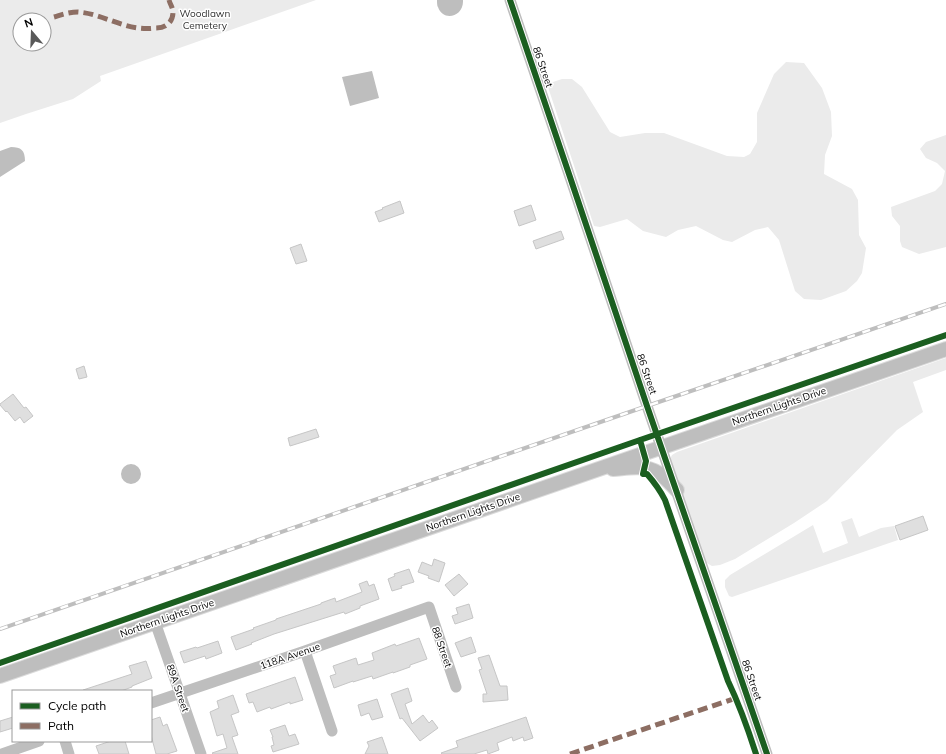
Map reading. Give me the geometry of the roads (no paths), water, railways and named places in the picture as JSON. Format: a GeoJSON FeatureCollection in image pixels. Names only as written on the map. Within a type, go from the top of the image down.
{"type":"FeatureCollection","features":[{"type":"Feature","properties":{"kind":"main road","name":"Northern Lights Drive"},"geometry":{"type":"LineString","coordinates":[[0,676],[589,471],[946,349]]}},
{"type":"Feature","properties":{"kind":"main road"},"geometry":{"type":"LineString","coordinates":[[589,471],[638,467],[644,468],[659,473],[677,490]]}},
{"type":"Feature","properties":{"kind":"street","name":"86 Street"},"geometry":{"type":"LineString","coordinates":[[510,0],[661,447],[767,754]]}},
{"type":"Feature","properties":{"kind":"street","name":"118A Avenue"},"geometry":{"type":"LineString","coordinates":[[152,703],[429,607]]}},
{"type":"Feature","properties":{"kind":"street","name":"88 Street"},"geometry":{"type":"LineString","coordinates":[[429,607],[456,687]]}},
{"type":"Feature","properties":{"kind":"street","name":"89A Street"},"geometry":{"type":"LineString","coordinates":[[155,622],[201,754]]}},
{"type":"Feature","properties":{"kind":"street"},"geometry":{"type":"LineString","coordinates":[[305,651],[332,731]]}},
{"type":"Feature","properties":{"kind":"street"},"geometry":{"type":"LineString","coordinates":[[2,754],[36,742]]}},
{"type":"Feature","properties":{"kind":"street"},"geometry":{"type":"LineString","coordinates":[[65,742],[69,754]]}},
{"type":"Feature","properties":{"kind":"railway"},"geometry":{"type":"LineString","coordinates":[[0,629],[946,304]]}},
{"type":"Feature","properties":{"kind":"park label","name":"Woodlawn Cemetery"},"geometry":{"type":"Point","coordinates":[205,18]}}]}
